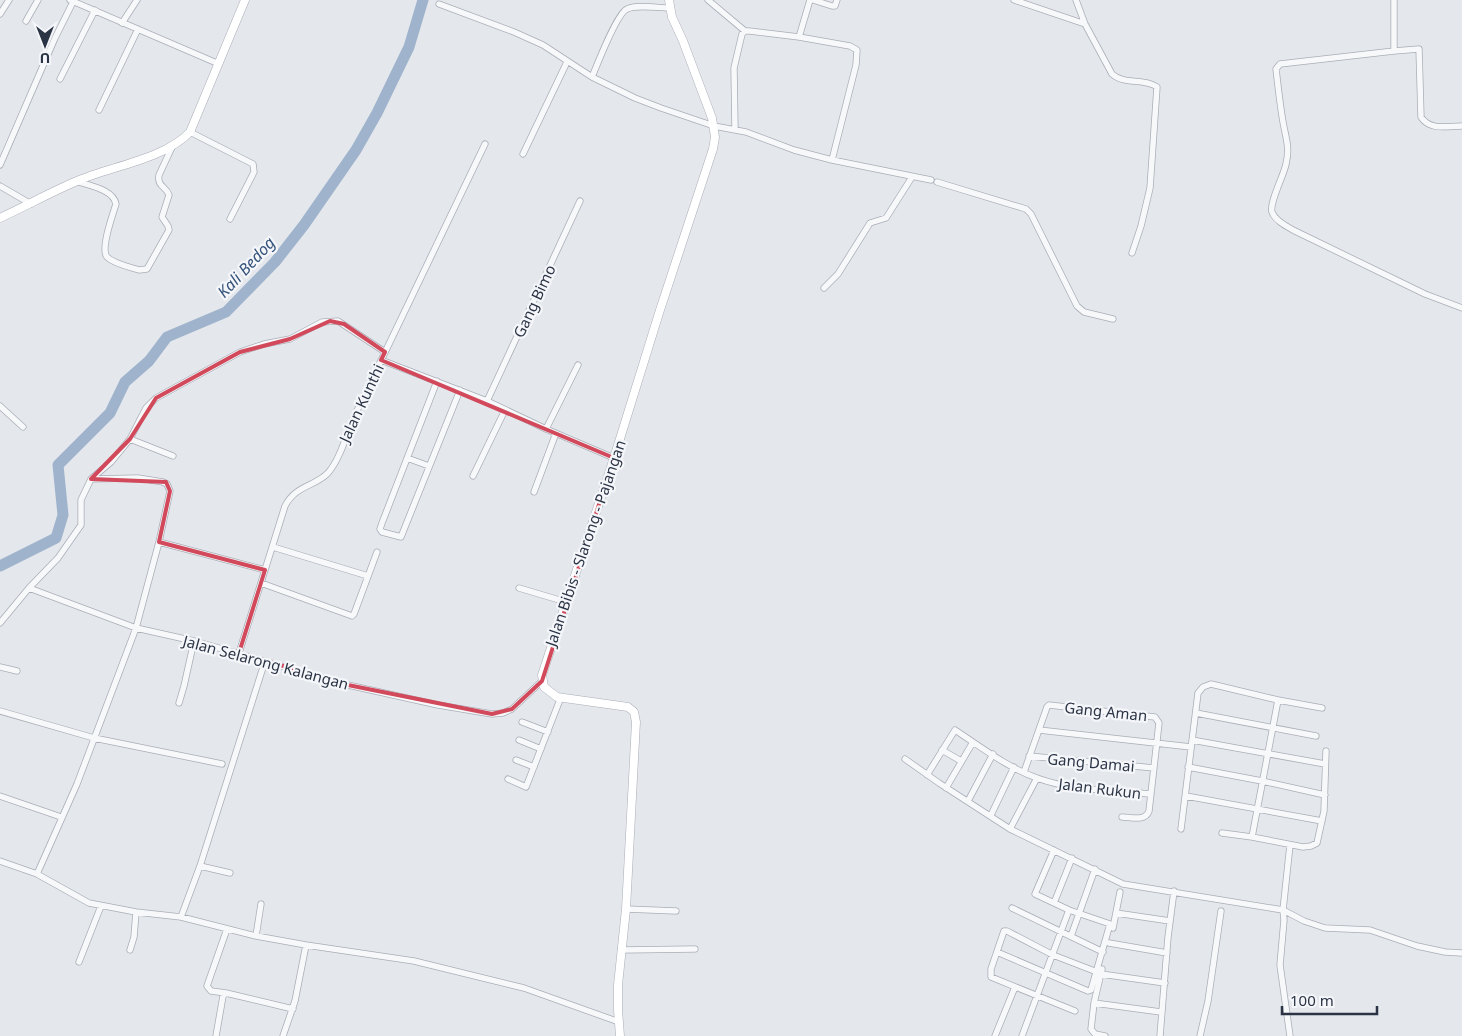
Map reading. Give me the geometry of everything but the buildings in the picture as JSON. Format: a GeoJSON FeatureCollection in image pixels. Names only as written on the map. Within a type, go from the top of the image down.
{"type":"FeatureCollection","features":[{"type":"Feature","properties":{"kind":"main road"},"geometry":{"type":"LineString","coordinates":[[0,218],[76,181],[152,155],[182,140],[190,132],[245,0]]}},
{"type":"Feature","properties":{"kind":"main road","name":"Jalan Bibis - Slarong - Pajangan"},"geometry":{"type":"LineString","coordinates":[[542,681],[542,670],[614,458],[660,310],[711,157],[714,126],[669,4]]}},
{"type":"Feature","properties":{"kind":"main road"},"geometry":{"type":"LineString","coordinates":[[542,681],[544,687],[561,697],[628,707],[634,712],[636,746],[626,909],[618,985],[620,1036]]}},
{"type":"Feature","properties":{"kind":"street"},"geometry":{"type":"LineString","coordinates":[[0,14],[9,0]]}},
{"type":"Feature","properties":{"kind":"street"},"geometry":{"type":"LineString","coordinates":[[26,21],[38,0]]}},
{"type":"Feature","properties":{"kind":"street"},"geometry":{"type":"LineString","coordinates":[[122,22],[137,0]]}},
{"type":"Feature","properties":{"kind":"street"},"geometry":{"type":"LineString","coordinates":[[708,0],[745,31],[799,37],[855,47],[857,50],[856,65],[832,160]]}},
{"type":"Feature","properties":{"kind":"street"},"geometry":{"type":"LineString","coordinates":[[799,37],[811,0],[832,6],[836,4],[837,0]]}},
{"type":"Feature","properties":{"kind":"street"},"geometry":{"type":"LineString","coordinates":[[1014,0],[1085,24]]}},
{"type":"Feature","properties":{"kind":"street"},"geometry":{"type":"LineString","coordinates":[[1076,0],[1085,24],[1115,77],[1152,84],[1158,87],[1150,188],[1132,253]]}},
{"type":"Feature","properties":{"kind":"street"},"geometry":{"type":"LineString","coordinates":[[1394,0],[1394,51]]}},
{"type":"Feature","properties":{"kind":"street"},"geometry":{"type":"LineString","coordinates":[[0,165],[71,1],[218,64]]}},
{"type":"Feature","properties":{"kind":"street"},"geometry":{"type":"LineString","coordinates":[[439,4],[507,28],[543,46],[592,77],[643,102],[714,126],[735,129],[794,150],[832,160],[934,181],[1026,209],[1031,214],[1077,306],[1084,312],[1113,319]]}},
{"type":"Feature","properties":{"kind":"street"},"geometry":{"type":"LineString","coordinates":[[592,77],[622,12],[627,8],[669,4]]}},
{"type":"Feature","properties":{"kind":"street"},"geometry":{"type":"LineString","coordinates":[[60,79],[95,10]]}},
{"type":"Feature","properties":{"kind":"street"},"geometry":{"type":"LineString","coordinates":[[99,110],[138,29]]}},
{"type":"Feature","properties":{"kind":"street"},"geometry":{"type":"LineString","coordinates":[[735,129],[734,68],[742,34],[745,31]]}},
{"type":"Feature","properties":{"kind":"street"},"geometry":{"type":"LineString","coordinates":[[1462,126],[1430,126],[1421,117],[1419,49],[1308,60],[1280,64],[1276,68],[1283,123],[1289,149],[1282,180],[1272,203],[1271,210],[1274,215],[1295,232],[1425,294],[1462,308]]}},
{"type":"Feature","properties":{"kind":"street"},"geometry":{"type":"LineString","coordinates":[[523,154],[567,62]]}},
{"type":"Feature","properties":{"kind":"street"},"geometry":{"type":"LineString","coordinates":[[190,132],[253,164],[254,172],[230,219]]}},
{"type":"Feature","properties":{"kind":"street","name":"Jalan Kunthi"},"geometry":{"type":"LineString","coordinates":[[238,654],[288,500],[299,489],[324,476],[329,471],[485,144]]}},
{"type":"Feature","properties":{"kind":"street"},"geometry":{"type":"LineString","coordinates":[[76,181],[110,193],[115,199],[116,204],[104,248],[106,256],[111,260],[139,270],[147,269],[169,230],[162,217],[170,195],[169,192],[161,187],[158,180],[173,145]]}},
{"type":"Feature","properties":{"kind":"street"},"geometry":{"type":"LineString","coordinates":[[824,288],[838,274],[870,223],[886,218],[912,176]]}},
{"type":"Feature","properties":{"kind":"street"},"geometry":{"type":"LineString","coordinates":[[0,186],[31,204]]}},
{"type":"Feature","properties":{"kind":"street","name":"Gang Bimo"},"geometry":{"type":"LineString","coordinates":[[487,401],[580,201]]}},
{"type":"Feature","properties":{"kind":"street"},"geometry":{"type":"LineString","coordinates":[[0,623],[29,588],[58,558],[81,526],[81,500],[91,479],[111,462],[130,439],[146,408],[156,398],[240,352],[264,344],[290,339],[322,322],[338,321],[385,352]]}},
{"type":"Feature","properties":{"kind":"street"},"geometry":{"type":"LineString","coordinates":[[381,360],[487,401],[556,434],[614,458]]}},
{"type":"Feature","properties":{"kind":"street"},"geometry":{"type":"LineString","coordinates":[[546,429],[578,365]]}},
{"type":"Feature","properties":{"kind":"street"},"geometry":{"type":"LineString","coordinates":[[437,381],[381,528],[382,532],[401,537],[460,390]]}},
{"type":"Feature","properties":{"kind":"street"},"geometry":{"type":"LineString","coordinates":[[0,406],[23,427]]}},
{"type":"Feature","properties":{"kind":"street"},"geometry":{"type":"LineString","coordinates":[[473,476],[505,410]]}},
{"type":"Feature","properties":{"kind":"street"},"geometry":{"type":"LineString","coordinates":[[534,492],[556,434]]}},
{"type":"Feature","properties":{"kind":"street"},"geometry":{"type":"LineString","coordinates":[[130,439],[173,456]]}},
{"type":"Feature","properties":{"kind":"street"},"geometry":{"type":"LineString","coordinates":[[407,458],[429,466]]}},
{"type":"Feature","properties":{"kind":"street"},"geometry":{"type":"LineString","coordinates":[[37,874],[77,784],[136,628],[159,542],[170,491],[167,484],[163,482],[138,478],[91,479]]}},
{"type":"Feature","properties":{"kind":"street"},"geometry":{"type":"LineString","coordinates":[[159,542],[265,570]]}},
{"type":"Feature","properties":{"kind":"street"},"geometry":{"type":"LineString","coordinates":[[273,547],[368,576]]}},
{"type":"Feature","properties":{"kind":"street"},"geometry":{"type":"LineString","coordinates":[[260,583],[352,616],[377,552]]}},
{"type":"Feature","properties":{"kind":"street","name":"Jalan Selarong Kalangan"},"geometry":{"type":"LineString","coordinates":[[29,588],[136,628],[194,641],[348,685],[438,705],[492,714],[503,713],[512,709],[542,681]]}},
{"type":"Feature","properties":{"kind":"street"},"geometry":{"type":"LineString","coordinates":[[519,588],[566,602]]}},
{"type":"Feature","properties":{"kind":"street"},"geometry":{"type":"LineString","coordinates":[[179,703],[194,641]]}},
{"type":"Feature","properties":{"kind":"street"},"geometry":{"type":"LineString","coordinates":[[181,917],[200,866],[265,661]]}},
{"type":"Feature","properties":{"kind":"street"},"geometry":{"type":"LineString","coordinates":[[0,667],[17,671]]}},
{"type":"Feature","properties":{"kind":"street"},"geometry":{"type":"LineString","coordinates":[[1181,829],[1191,743],[1200,689],[1207,685],[1322,708]]}},
{"type":"Feature","properties":{"kind":"street"},"geometry":{"type":"LineString","coordinates":[[508,779],[526,787],[561,697]]}},
{"type":"Feature","properties":{"kind":"street"},"geometry":{"type":"LineString","coordinates":[[1252,837],[1278,700]]}},
{"type":"Feature","properties":{"kind":"street","name":"Gang Aman"},"geometry":{"type":"LineString","coordinates":[[1039,730],[1049,705],[1155,717],[1159,723],[1157,742]]}},
{"type":"Feature","properties":{"kind":"street"},"geometry":{"type":"LineString","coordinates":[[0,710],[94,738],[222,764]]}},
{"type":"Feature","properties":{"kind":"street"},"geometry":{"type":"LineString","coordinates":[[1196,713],[1316,736]]}},
{"type":"Feature","properties":{"kind":"street"},"geometry":{"type":"LineString","coordinates":[[522,722],[548,732]]}},
{"type":"Feature","properties":{"kind":"street","name":"Jalan Rukun"},"geometry":{"type":"LineString","coordinates":[[942,750],[955,730],[1014,767],[1037,778],[1066,786],[1150,794]]}},
{"type":"Feature","properties":{"kind":"street"},"geometry":{"type":"LineString","coordinates":[[1024,772],[1039,730],[1157,742],[1191,743],[1325,764]]}},
{"type":"Feature","properties":{"kind":"street"},"geometry":{"type":"LineString","coordinates":[[519,740],[541,749]]}},
{"type":"Feature","properties":{"kind":"street"},"geometry":{"type":"LineString","coordinates":[[946,788],[973,742]]}},
{"type":"Feature","properties":{"kind":"street"},"geometry":{"type":"LineString","coordinates":[[1122,816],[1144,818],[1147,816],[1157,742]]}},
{"type":"Feature","properties":{"kind":"street"},"geometry":{"type":"LineString","coordinates":[[927,775],[942,750],[962,761]]}},
{"type":"Feature","properties":{"kind":"street"},"geometry":{"type":"LineString","coordinates":[[1222,833],[1303,847],[1317,843],[1325,795],[1326,751]]}},
{"type":"Feature","properties":{"kind":"street"},"geometry":{"type":"LineString","coordinates":[[968,801],[993,754]]}},
{"type":"Feature","properties":{"kind":"street","name":"Gang Damai"},"geometry":{"type":"LineString","coordinates":[[1029,756],[1154,768]]}},
{"type":"Feature","properties":{"kind":"street"},"geometry":{"type":"LineString","coordinates":[[516,760],[534,767]]}},
{"type":"Feature","properties":{"kind":"street"},"geometry":{"type":"LineString","coordinates":[[906,760],[1010,829],[1123,884],[1283,910],[1304,921],[1325,928],[1370,930],[1417,946],[1445,952],[1462,953]]}},
{"type":"Feature","properties":{"kind":"street"},"geometry":{"type":"LineString","coordinates":[[990,815],[1014,767]]}},
{"type":"Feature","properties":{"kind":"street"},"geometry":{"type":"LineString","coordinates":[[1188,767],[1325,795]]}},
{"type":"Feature","properties":{"kind":"street"},"geometry":{"type":"LineString","coordinates":[[1010,829],[1037,778]]}},
{"type":"Feature","properties":{"kind":"street"},"geometry":{"type":"LineString","coordinates":[[0,796],[61,817]]}},
{"type":"Feature","properties":{"kind":"street"},"geometry":{"type":"LineString","coordinates":[[1186,796],[1322,821]]}},
{"type":"Feature","properties":{"kind":"street"},"geometry":{"type":"LineString","coordinates":[[1290,845],[1283,910],[1284,920],[1280,965],[1290,1036]]}},
{"type":"Feature","properties":{"kind":"street"},"geometry":{"type":"LineString","coordinates":[[1054,850],[1035,894],[1069,910],[1110,924],[1099,973],[1091,1029],[1095,1034],[1105,1036]]}},
{"type":"Feature","properties":{"kind":"street"},"geometry":{"type":"LineString","coordinates":[[1054,903],[1072,858]]}},
{"type":"Feature","properties":{"kind":"street"},"geometry":{"type":"LineString","coordinates":[[0,861],[37,874],[89,903],[136,912],[181,917],[256,936],[306,945],[424,963],[524,988],[619,1022]]}},
{"type":"Feature","properties":{"kind":"street"},"geometry":{"type":"LineString","coordinates":[[200,866],[230,873]]}},
{"type":"Feature","properties":{"kind":"street"},"geometry":{"type":"LineString","coordinates":[[1071,936],[1095,869]]}},
{"type":"Feature","properties":{"kind":"street"},"geometry":{"type":"LineString","coordinates":[[1160,1036],[1174,891]]}},
{"type":"Feature","properties":{"kind":"street"},"geometry":{"type":"LineString","coordinates":[[997,952],[1088,991],[1091,990],[1109,943],[1120,892]]}},
{"type":"Feature","properties":{"kind":"street"},"geometry":{"type":"LineString","coordinates":[[256,936],[261,904]]}},
{"type":"Feature","properties":{"kind":"street"},"geometry":{"type":"LineString","coordinates":[[79,962],[101,906]]}},
{"type":"Feature","properties":{"kind":"street"},"geometry":{"type":"LineString","coordinates":[[1012,908],[1103,952]]}},
{"type":"Feature","properties":{"kind":"street"},"geometry":{"type":"LineString","coordinates":[[626,909],[676,911]]}},
{"type":"Feature","properties":{"kind":"street"},"geometry":{"type":"LineString","coordinates":[[1022,1036],[1069,910]]}},
{"type":"Feature","properties":{"kind":"street"},"geometry":{"type":"LineString","coordinates":[[1200,1036],[1208,1001],[1221,911]]}},
{"type":"Feature","properties":{"kind":"street"},"geometry":{"type":"LineString","coordinates":[[130,950],[136,912]]}},
{"type":"Feature","properties":{"kind":"street"},"geometry":{"type":"LineString","coordinates":[[1116,913],[1170,920]]}},
{"type":"Feature","properties":{"kind":"street"},"geometry":{"type":"LineString","coordinates":[[227,929],[207,986],[211,991],[293,1008]]}},
{"type":"Feature","properties":{"kind":"street"},"geometry":{"type":"LineString","coordinates":[[1075,1011],[991,977],[990,973],[1005,931],[1099,973],[1165,983]]}},
{"type":"Feature","properties":{"kind":"street"},"geometry":{"type":"LineString","coordinates":[[1109,943],[1167,953]]}},
{"type":"Feature","properties":{"kind":"street"},"geometry":{"type":"LineString","coordinates":[[283,1036],[293,1008],[306,945]]}},
{"type":"Feature","properties":{"kind":"street"},"geometry":{"type":"LineString","coordinates":[[621,950],[695,949]]}},
{"type":"Feature","properties":{"kind":"street"},"geometry":{"type":"LineString","coordinates":[[995,1036],[1015,987]]}},
{"type":"Feature","properties":{"kind":"street"},"geometry":{"type":"LineString","coordinates":[[216,1036],[223,996],[226,993]]}},
{"type":"Feature","properties":{"kind":"street"},"geometry":{"type":"LineString","coordinates":[[1094,1002],[1162,1012]]}},
{"type":"Feature","properties":{"kind":"highlighted area"},"geometry":{"type":"Polygon","coordinates":[[[330,321],[344,324],[385,352],[381,360],[614,458],[542,681],[512,709],[492,714],[348,685],[239,653],[265,570],[159,542],[170,491],[166,482],[91,479],[130,439],[156,398],[240,352],[290,339],[330,321]]]}},
{"type":"Feature","properties":{"kind":"waterway","name":"Kali Bedog"},"geometry":{"type":"LineString","coordinates":[[0,566],[56,538],[63,515],[58,465],[110,413],[125,382],[149,361],[167,337],[226,312],[275,262],[304,225],[356,150],[377,113],[409,47],[423,0]]}}]}
